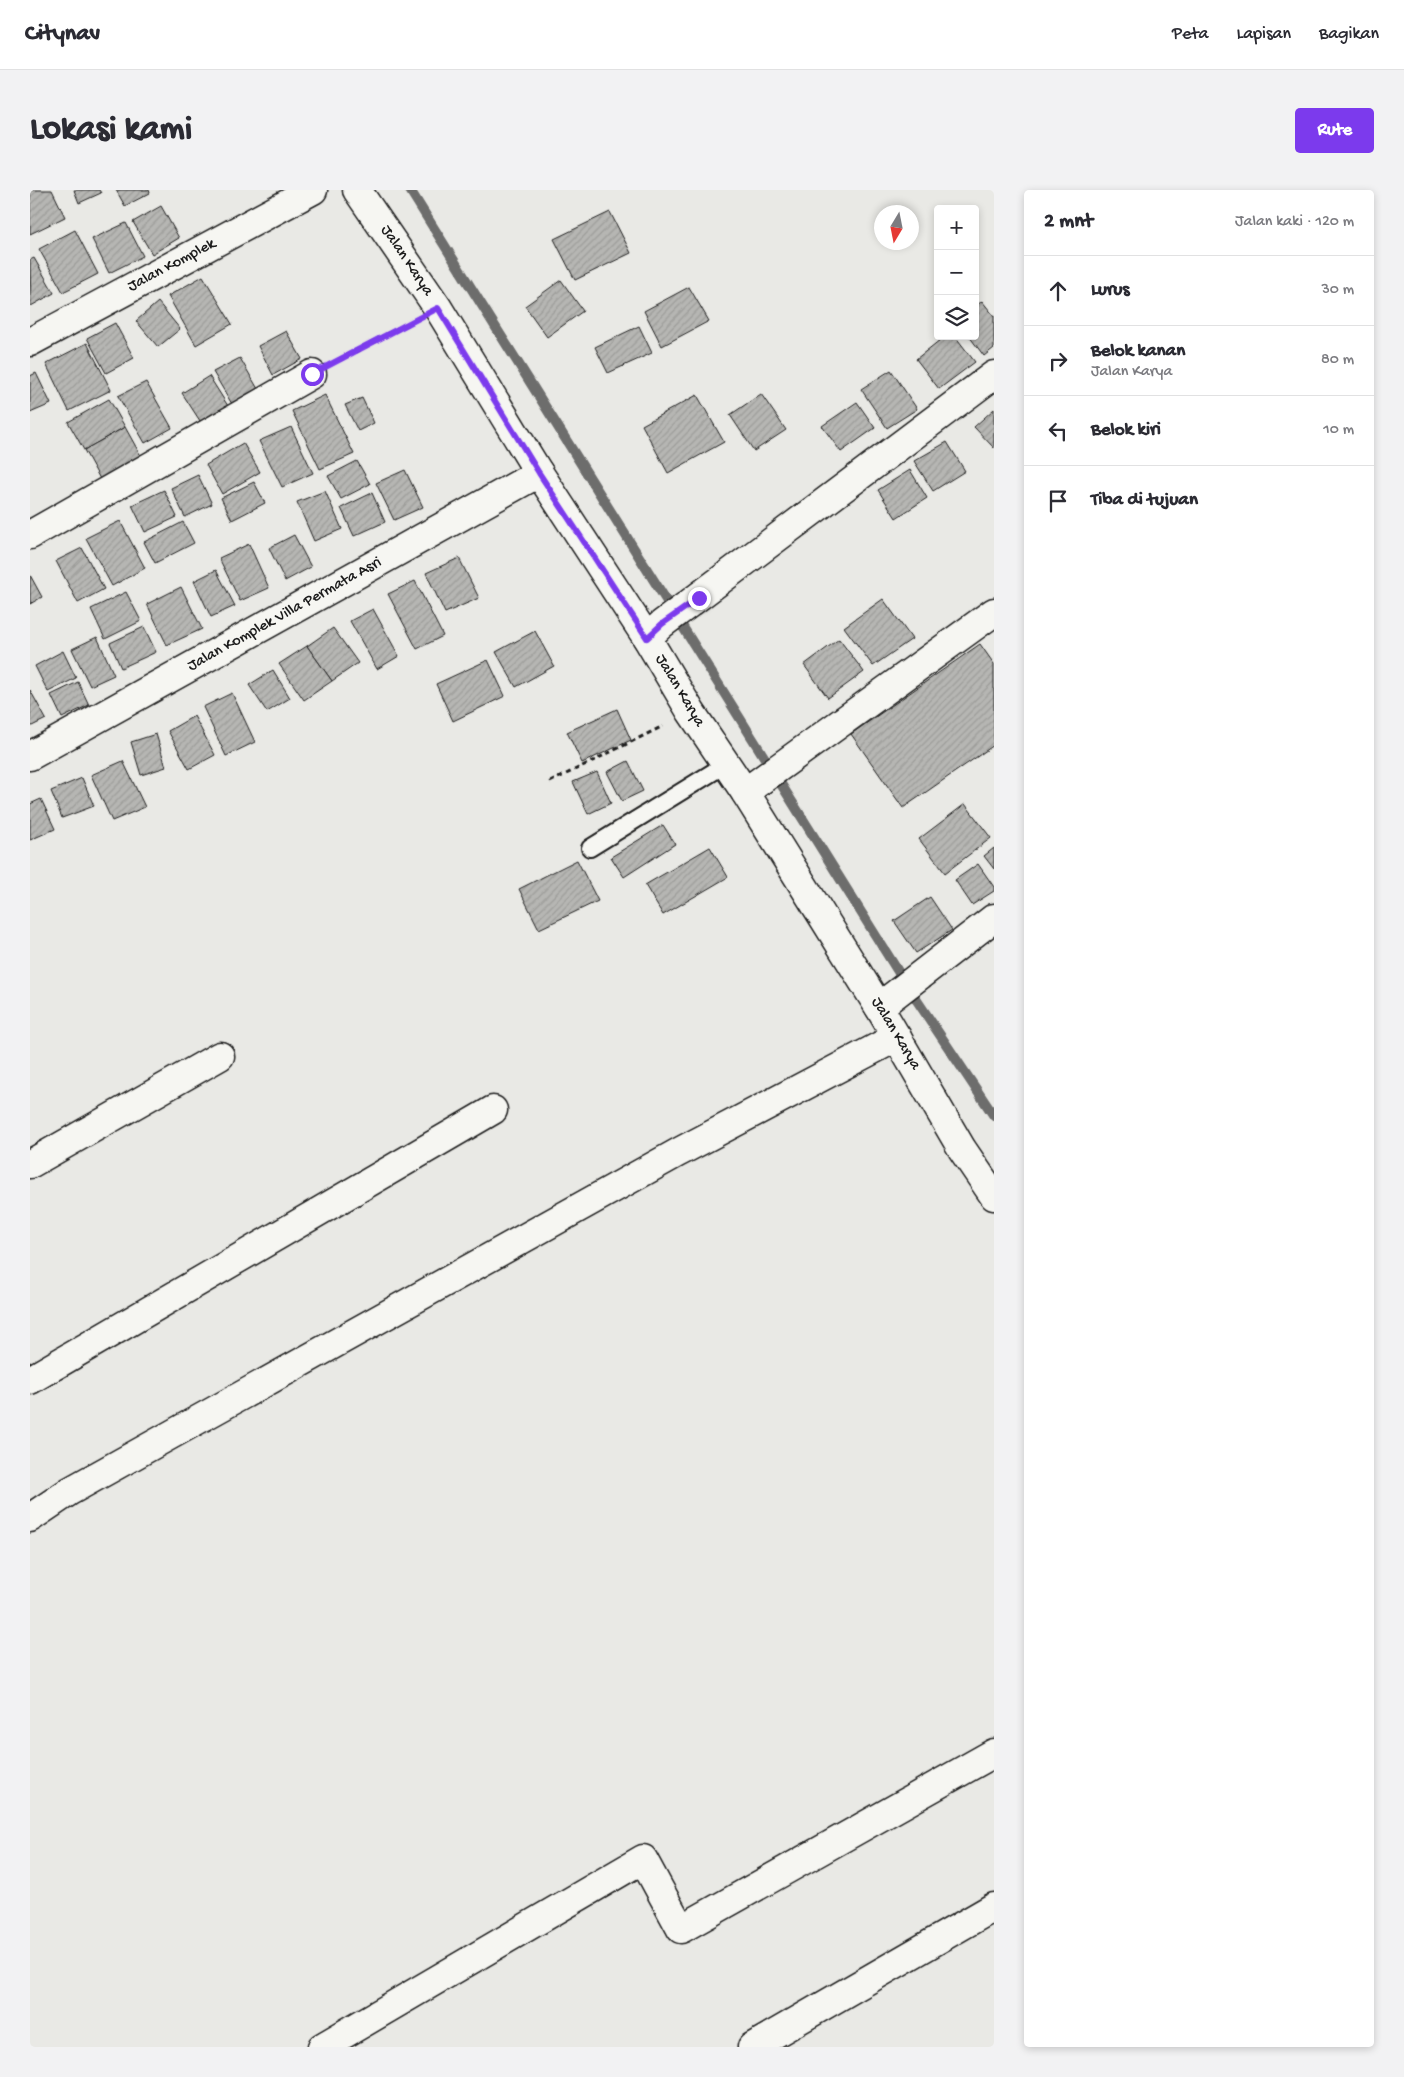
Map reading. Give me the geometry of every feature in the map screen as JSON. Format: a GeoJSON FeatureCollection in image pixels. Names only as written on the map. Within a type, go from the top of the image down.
{"type":"FeatureCollection","features":[{"type":"Feature","properties":{"kind":"street","name":"Jalan Komplek"},"geometry":{"type":"LineString","coordinates":[[30,342],[313,190]]}},
{"type":"Feature","properties":{"kind":"street","name":"Jalan Karya"},"geometry":{"type":"LineString","coordinates":[[357,190],[438,308],[539,473],[654,631],[691,712],[726,764],[751,788],[886,1002],[897,1037],[962,1149],[994,1196]]}},
{"type":"Feature","properties":{"kind":"street"},"geometry":{"type":"LineString","coordinates":[[30,535],[312,374]]}},
{"type":"Feature","properties":{"kind":"street"},"geometry":{"type":"LineString","coordinates":[[654,631],[994,375]]}},
{"type":"Feature","properties":{"kind":"street","name":"Jalan Komplek Villa Permata Asri"},"geometry":{"type":"LineString","coordinates":[[30,756],[539,473]]}},
{"type":"Feature","properties":{"kind":"street"},"geometry":{"type":"LineString","coordinates":[[751,788],[994,612]]}},
{"type":"Feature","properties":{"kind":"street"},"geometry":{"type":"LineString","coordinates":[[886,1002],[994,918]]}},
{"type":"Feature","properties":{"kind":"street"},"geometry":{"type":"LineString","coordinates":[[30,1518],[78,1486],[653,1166],[897,1037]]}},
{"type":"Feature","properties":{"kind":"street"},"geometry":{"type":"LineString","coordinates":[[30,1164],[220,1056]]}},
{"type":"Feature","properties":{"kind":"street"},"geometry":{"type":"LineString","coordinates":[[30,1380],[493,1110]]}},
{"type":"Feature","properties":{"kind":"street"},"geometry":{"type":"LineString","coordinates":[[322,2047],[643,1859],[681,1928],[994,1754]]}},
{"type":"Feature","properties":{"kind":"street"},"geometry":{"type":"LineString","coordinates":[[752,2047],[994,1908]]}},
{"type":"Feature","properties":{"kind":"lane"},"geometry":{"type":"LineString","coordinates":[[590,848],[726,764]]}},
{"type":"Feature","properties":{"kind":"path"},"geometry":{"type":"LineString","coordinates":[[312,374],[438,308]]}},
{"type":"Feature","properties":{"kind":"path"},"geometry":{"type":"LineString","coordinates":[[550,782],[691,712]]}},
{"type":"Feature","properties":{"kind":"building"},"geometry":{"type":"Polygon","coordinates":[[[30,190],[52,190],[65,217],[30,234],[30,190]]]}},
{"type":"Feature","properties":{"kind":"building"},"geometry":{"type":"Polygon","coordinates":[[[74,190],[99,190],[101,193],[79,203],[74,190]]]}},
{"type":"Feature","properties":{"kind":"building"},"geometry":{"type":"Polygon","coordinates":[[[116,190],[149,190],[150,193],[125,206],[116,190]]]}},
{"type":"Feature","properties":{"kind":"building"},"geometry":{"type":"Polygon","coordinates":[[[161,206],[179,238],[152,254],[133,222],[161,206]]]}},
{"type":"Feature","properties":{"kind":"building"},"geometry":{"type":"Polygon","coordinates":[[[610,212],[631,253],[575,280],[554,239],[610,212]]]}},
{"type":"Feature","properties":{"kind":"building"},"geometry":{"type":"Polygon","coordinates":[[[126,223],[143,256],[109,273],[92,239],[126,223]]]}},
{"type":"Feature","properties":{"kind":"building"},"geometry":{"type":"Polygon","coordinates":[[[75,230],[98,274],[63,292],[39,249],[75,230]]]}},
{"type":"Feature","properties":{"kind":"building"},"geometry":{"type":"Polygon","coordinates":[[[34,258],[54,293],[31,306],[30,260],[34,258]]]}},
{"type":"Feature","properties":{"kind":"building"},"geometry":{"type":"Polygon","coordinates":[[[203,276],[232,324],[196,345],[168,296],[203,276]]]}},
{"type":"Feature","properties":{"kind":"building"},"geometry":{"type":"Polygon","coordinates":[[[561,280],[583,311],[547,337],[525,306],[561,280]]]}},
{"type":"Feature","properties":{"kind":"building"},"geometry":{"type":"Polygon","coordinates":[[[689,287],[709,321],[662,346],[644,311],[689,287]]]}},
{"type":"Feature","properties":{"kind":"building"},"geometry":{"type":"Polygon","coordinates":[[[982,301],[994,316],[994,348],[984,356],[972,340],[979,340],[979,304],[982,301]]]}},
{"type":"Feature","properties":{"kind":"building"},"geometry":{"type":"Polygon","coordinates":[[[158,302],[180,329],[158,347],[136,321],[158,302]]]}},
{"type":"Feature","properties":{"kind":"building"},"geometry":{"type":"Polygon","coordinates":[[[115,323],[134,358],[106,373],[87,338],[115,323]]]}},
{"type":"Feature","properties":{"kind":"building"},"geometry":{"type":"Polygon","coordinates":[[[639,326],[652,353],[608,373],[595,347],[639,326]]]}},
{"type":"Feature","properties":{"kind":"building"},"geometry":{"type":"Polygon","coordinates":[[[286,331],[302,359],[273,375],[258,346],[286,331]]]}},
{"type":"Feature","properties":{"kind":"building"},"geometry":{"type":"Polygon","coordinates":[[[940,340],[958,340],[975,362],[939,389],[916,359],[940,340]]]}},
{"type":"Feature","properties":{"kind":"building"},"geometry":{"type":"Polygon","coordinates":[[[87,343],[111,390],[69,411],[46,364],[87,343]]]}},
{"type":"Feature","properties":{"kind":"building"},"geometry":{"type":"Polygon","coordinates":[[[240,358],[258,389],[232,404],[213,372],[240,358]]]}},
{"type":"Feature","properties":{"kind":"building"},"geometry":{"type":"Polygon","coordinates":[[[891,370],[917,409],[887,428],[861,389],[891,370]]]}},
{"type":"Feature","properties":{"kind":"building"},"geometry":{"type":"Polygon","coordinates":[[[36,373],[51,404],[30,413],[30,376],[36,373]]]}},
{"type":"Feature","properties":{"kind":"building"},"geometry":{"type":"Polygon","coordinates":[[[209,376],[228,406],[202,424],[182,393],[209,376]]]}},
{"type":"Feature","properties":{"kind":"building"},"geometry":{"type":"Polygon","coordinates":[[[146,382],[172,428],[145,443],[118,396],[146,382]]]}},
{"type":"Feature","properties":{"kind":"building"},"geometry":{"type":"Polygon","coordinates":[[[761,394],[786,430],[754,451],[730,415],[761,394]]]}},
{"type":"Feature","properties":{"kind":"building"},"geometry":{"type":"Polygon","coordinates":[[[325,395],[354,454],[320,469],[292,411],[325,395]]]}},
{"type":"Feature","properties":{"kind":"building"},"geometry":{"type":"Polygon","coordinates":[[[697,395],[724,442],[668,473],[642,425],[697,395]]]}},
{"type":"Feature","properties":{"kind":"building"},"geometry":{"type":"Polygon","coordinates":[[[362,398],[374,423],[358,431],[345,405],[362,398]]]}},
{"type":"Feature","properties":{"kind":"building"},"geometry":{"type":"Polygon","coordinates":[[[109,399],[125,427],[84,450],[68,422],[109,399]]]}},
{"type":"Feature","properties":{"kind":"building"},"geometry":{"type":"Polygon","coordinates":[[[857,402],[875,428],[841,452],[822,426],[857,402]]]}},
{"type":"Feature","properties":{"kind":"building"},"geometry":{"type":"Polygon","coordinates":[[[994,409],[994,448],[974,427],[994,409]]]}},
{"type":"Feature","properties":{"kind":"building"},"geometry":{"type":"Polygon","coordinates":[[[125,427],[141,456],[100,479],[84,450],[125,427]]]}},
{"type":"Feature","properties":{"kind":"building"},"geometry":{"type":"Polygon","coordinates":[[[291,427],[313,473],[282,487],[259,441],[291,427]]]}},
{"type":"Feature","properties":{"kind":"building"},"geometry":{"type":"Polygon","coordinates":[[[947,442],[965,471],[933,491],[914,461],[947,442]]]}},
{"type":"Feature","properties":{"kind":"building"},"geometry":{"type":"Polygon","coordinates":[[[243,443],[260,472],[222,494],[206,465],[243,443]]]}},
{"type":"Feature","properties":{"kind":"building"},"geometry":{"type":"Polygon","coordinates":[[[357,461],[370,484],[341,499],[328,476],[357,461]]]}},
{"type":"Feature","properties":{"kind":"building"},"geometry":{"type":"Polygon","coordinates":[[[405,470],[423,507],[394,520],[376,483],[405,470]]]}},
{"type":"Feature","properties":{"kind":"building"},"geometry":{"type":"Polygon","coordinates":[[[910,470],[927,498],[896,518],[878,490],[910,470]]]}},
{"type":"Feature","properties":{"kind":"building"},"geometry":{"type":"Polygon","coordinates":[[[198,475],[212,504],[185,517],[171,488],[198,475]]]}},
{"type":"Feature","properties":{"kind":"building"},"geometry":{"type":"Polygon","coordinates":[[[254,482],[265,503],[232,520],[221,498],[254,482]]]}},
{"type":"Feature","properties":{"kind":"building"},"geometry":{"type":"Polygon","coordinates":[[[164,490],[177,517],[145,532],[132,505],[164,490]]]}},
{"type":"Feature","properties":{"kind":"building"},"geometry":{"type":"Polygon","coordinates":[[[325,491],[342,529],[314,541],[297,502],[325,491]]]}},
{"type":"Feature","properties":{"kind":"building"},"geometry":{"type":"Polygon","coordinates":[[[372,493],[385,522],[354,536],[341,508],[372,493]]]}},
{"type":"Feature","properties":{"kind":"building"},"geometry":{"type":"Polygon","coordinates":[[[120,521],[145,568],[112,586],[86,538],[120,521]]]}},
{"type":"Feature","properties":{"kind":"building"},"geometry":{"type":"Polygon","coordinates":[[[183,522],[194,543],[155,563],[144,542],[183,522]]]}},
{"type":"Feature","properties":{"kind":"building"},"geometry":{"type":"Polygon","coordinates":[[[294,535],[311,567],[285,581],[269,548],[294,535]]]}},
{"type":"Feature","properties":{"kind":"building"},"geometry":{"type":"Polygon","coordinates":[[[249,544],[269,588],[240,601],[219,558],[249,544]]]}},
{"type":"Feature","properties":{"kind":"building"},"geometry":{"type":"Polygon","coordinates":[[[82,548],[104,589],[78,603],[56,561],[82,548]]]}},
{"type":"Feature","properties":{"kind":"building"},"geometry":{"type":"Polygon","coordinates":[[[459,558],[479,598],[445,613],[426,573],[459,558]]]}},
{"type":"Feature","properties":{"kind":"building"},"geometry":{"type":"Polygon","coordinates":[[[216,570],[235,606],[211,617],[194,581],[216,570]]]}},
{"type":"Feature","properties":{"kind":"building"},"geometry":{"type":"Polygon","coordinates":[[[30,575],[42,597],[30,604],[30,575]]]}},
{"type":"Feature","properties":{"kind":"building"},"geometry":{"type":"Polygon","coordinates":[[[415,581],[443,636],[417,649],[388,594],[415,581]]]}},
{"type":"Feature","properties":{"kind":"building"},"geometry":{"type":"Polygon","coordinates":[[[181,587],[202,629],[167,645],[147,604],[181,587]]]}},
{"type":"Feature","properties":{"kind":"building"},"geometry":{"type":"Polygon","coordinates":[[[126,592],[141,621],[105,639],[91,609],[126,592]]]}},
{"type":"Feature","properties":{"kind":"building"},"geometry":{"type":"Polygon","coordinates":[[[883,599],[912,639],[873,666],[844,627],[883,599]]]}},
{"type":"Feature","properties":{"kind":"building"},"geometry":{"type":"Polygon","coordinates":[[[373,609],[399,656],[377,669],[350,621],[373,609]]]}},
{"type":"Feature","properties":{"kind":"building"},"geometry":{"type":"Polygon","coordinates":[[[144,627],[156,652],[121,668],[110,643],[144,627]]]}},
{"type":"Feature","properties":{"kind":"building"},"geometry":{"type":"Polygon","coordinates":[[[333,628],[358,663],[332,681],[307,646],[333,628]]]}},
{"type":"Feature","properties":{"kind":"building"},"geometry":{"type":"Polygon","coordinates":[[[535,631],[554,666],[516,687],[496,652],[535,631]]]}},
{"type":"Feature","properties":{"kind":"building"},"geometry":{"type":"Polygon","coordinates":[[[97,637],[114,675],[90,686],[72,649],[97,637]]]}},
{"type":"Feature","properties":{"kind":"building"},"geometry":{"type":"Polygon","coordinates":[[[839,639],[864,672],[828,698],[804,665],[839,639]]]}},
{"type":"Feature","properties":{"kind":"building"},"geometry":{"type":"Polygon","coordinates":[[[980,644],[994,664],[994,745],[903,808],[851,734],[980,644]]]}},
{"type":"Feature","properties":{"kind":"building"},"geometry":{"type":"Polygon","coordinates":[[[307,646],[332,681],[304,700],[279,664],[307,646]]]}},
{"type":"Feature","properties":{"kind":"building"},"geometry":{"type":"Polygon","coordinates":[[[63,651],[76,678],[48,692],[35,666],[63,651]]]}},
{"type":"Feature","properties":{"kind":"building"},"geometry":{"type":"Polygon","coordinates":[[[488,660],[505,696],[453,721],[436,684],[488,660]]]}},
{"type":"Feature","properties":{"kind":"building"},"geometry":{"type":"Polygon","coordinates":[[[273,670],[290,698],[267,712],[249,685],[273,670]]]}},
{"type":"Feature","properties":{"kind":"building"},"geometry":{"type":"Polygon","coordinates":[[[78,682],[89,705],[62,718],[51,695],[78,682]]]}},
{"type":"Feature","properties":{"kind":"building"},"geometry":{"type":"Polygon","coordinates":[[[30,690],[46,719],[30,727],[30,690]]]}},
{"type":"Feature","properties":{"kind":"building"},"geometry":{"type":"Polygon","coordinates":[[[232,693],[255,742],[226,756],[203,707],[232,693]]]}},
{"type":"Feature","properties":{"kind":"building"},"geometry":{"type":"Polygon","coordinates":[[[617,709],[631,740],[582,763],[567,732],[617,709]]]}},
{"type":"Feature","properties":{"kind":"building"},"geometry":{"type":"Polygon","coordinates":[[[194,716],[215,755],[189,769],[168,731],[194,716]]]}},
{"type":"Feature","properties":{"kind":"building"},"geometry":{"type":"Polygon","coordinates":[[[156,734],[166,767],[141,775],[131,742],[156,734]]]}},
{"type":"Feature","properties":{"kind":"building"},"geometry":{"type":"Polygon","coordinates":[[[123,761],[145,807],[112,821],[91,775],[123,761]]]}},
{"type":"Feature","properties":{"kind":"building"},"geometry":{"type":"Polygon","coordinates":[[[628,761],[643,791],[622,801],[607,772],[628,761]]]}},
{"type":"Feature","properties":{"kind":"building"},"geometry":{"type":"Polygon","coordinates":[[[597,772],[611,803],[588,814],[573,782],[597,772]]]}},
{"type":"Feature","properties":{"kind":"building"},"geometry":{"type":"Polygon","coordinates":[[[82,778],[94,806],[62,818],[51,791],[82,778]]]}},
{"type":"Feature","properties":{"kind":"building"},"geometry":{"type":"Polygon","coordinates":[[[41,799],[55,829],[30,840],[30,804],[41,799]]]}},
{"type":"Feature","properties":{"kind":"building"},"geometry":{"type":"Polygon","coordinates":[[[965,804],[991,838],[945,873],[919,839],[965,804]]]}},
{"type":"Feature","properties":{"kind":"building"},"geometry":{"type":"Polygon","coordinates":[[[663,825],[675,844],[624,877],[611,857],[663,825]]]}},
{"type":"Feature","properties":{"kind":"building"},"geometry":{"type":"Polygon","coordinates":[[[710,847],[728,877],[663,915],[645,885],[710,847]]]}},
{"type":"Feature","properties":{"kind":"building"},"geometry":{"type":"Polygon","coordinates":[[[994,848],[994,869],[984,856],[994,848]]]}},
{"type":"Feature","properties":{"kind":"building"},"geometry":{"type":"Polygon","coordinates":[[[577,860],[598,901],[539,929],[519,889],[577,860]]]}},
{"type":"Feature","properties":{"kind":"building"},"geometry":{"type":"Polygon","coordinates":[[[978,864],[994,887],[994,891],[972,905],[955,880],[978,864]]]}},
{"type":"Feature","properties":{"kind":"building"},"geometry":{"type":"Polygon","coordinates":[[[930,897],[952,930],[916,953],[894,921],[930,897]]]}},
{"type":"Feature","properties":{"kind":"waterway"},"geometry":{"type":"LineString","coordinates":[[410,190],[904,981],[994,1116]]}},
{"type":"Feature","properties":{"kind":"route"},"geometry":{"type":"LineString","coordinates":[[312,374],[438,308],[539,473],[647,638],[662,624],[699,598]]}}]}
